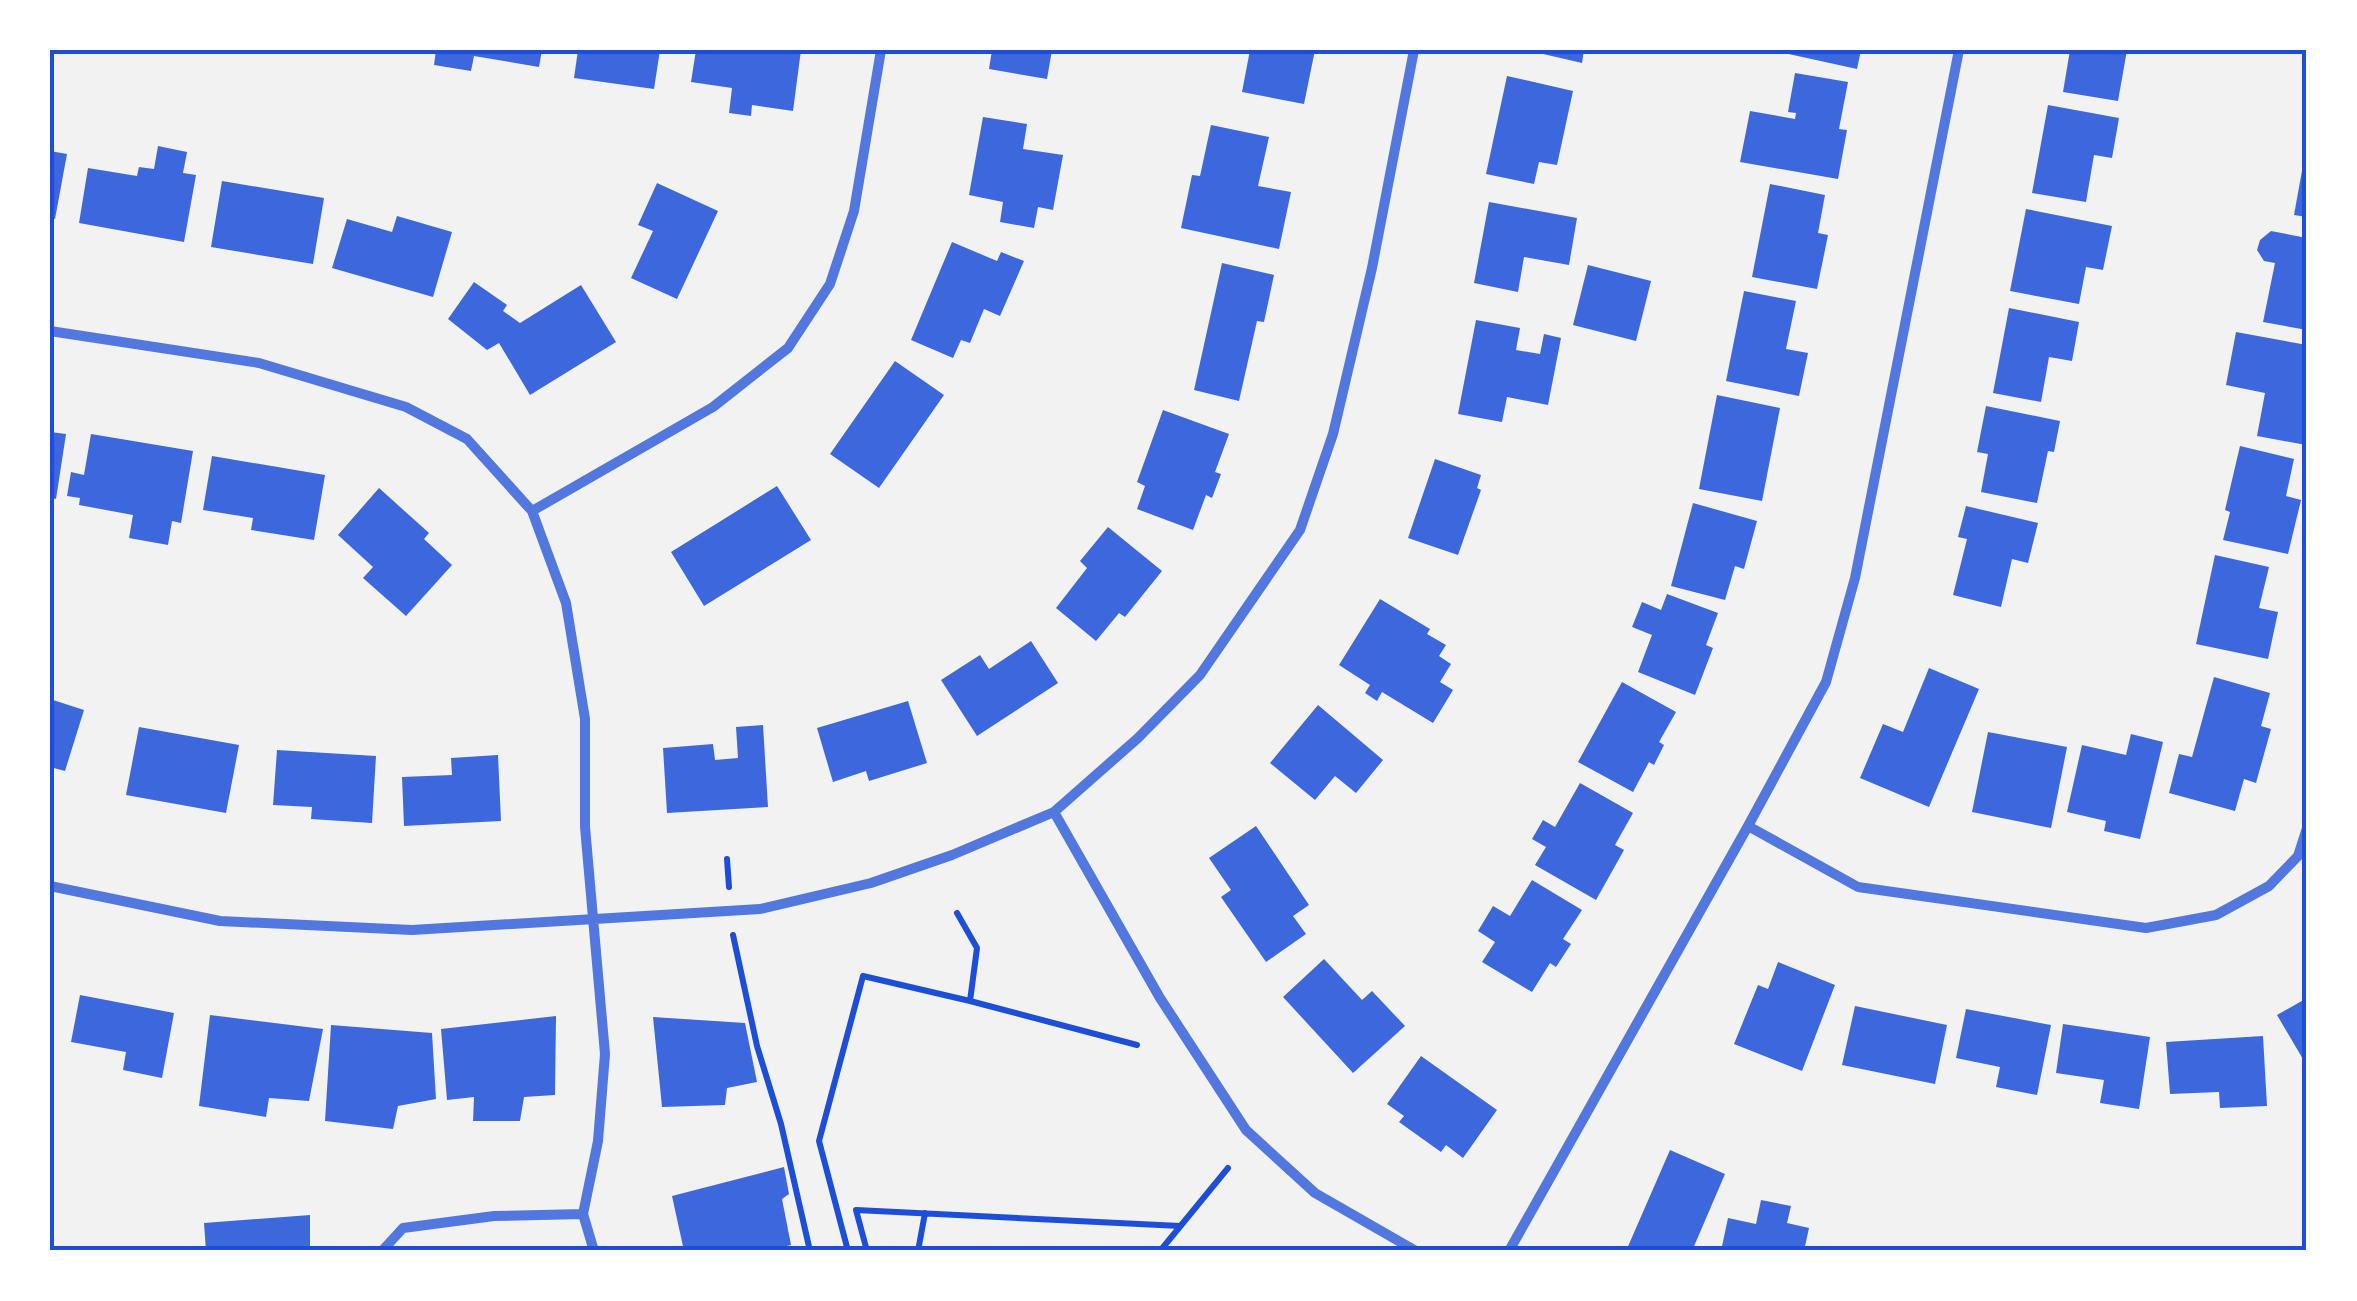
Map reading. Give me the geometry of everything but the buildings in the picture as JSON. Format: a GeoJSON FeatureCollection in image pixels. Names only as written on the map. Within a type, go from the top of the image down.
{"type":"FeatureCollection","features":[{"type":"Feature","properties":{"kind":"street"},"geometry":{"type":"LineString","coordinates":[[532,511],[712,408],[788,348],[830,284],[854,211],[881,50]]}},
{"type":"Feature","properties":{"kind":"street"},"geometry":{"type":"LineString","coordinates":[[50,886],[220,922],[412,930],[760,908],[871,882],[952,855],[1054,812],[1138,738],[1200,675],[1300,530],[1333,434],[1372,268],[1414,50]]}},
{"type":"Feature","properties":{"kind":"street"},"geometry":{"type":"LineString","coordinates":[[1509,1251],[1826,682],[1855,578],[1960,50]]}},
{"type":"Feature","properties":{"kind":"street"},"geometry":{"type":"LineString","coordinates":[[50,331],[259,364],[406,407],[467,439],[532,511],[566,603],[585,719],[585,827],[605,1054],[598,1141],[583,1214],[594,1251]]}},
{"type":"Feature","properties":{"kind":"street"},"geometry":{"type":"LineString","coordinates":[[1054,812],[1160,998],[1246,1130],[1314,1193],[1416,1251]]}},
{"type":"Feature","properties":{"kind":"street"},"geometry":{"type":"LineString","coordinates":[[1748,826],[1858,887],[2146,928],[2216,915],[2269,886],[2298,856],[2307,828]]}},
{"type":"Feature","properties":{"kind":"street"},"geometry":{"type":"LineString","coordinates":[[382,1251],[403,1228],[494,1216],[583,1214]]}},
{"type":"Feature","properties":{"kind":"path"},"geometry":{"type":"LineString","coordinates":[[727,858],[734,950],[752,1027],[782,1124],[810,1251]]}},
{"type":"Feature","properties":{"kind":"path"},"geometry":{"type":"LineString","coordinates":[[957,913],[977,948],[970,1001]]}},
{"type":"Feature","properties":{"kind":"path"},"geometry":{"type":"LineString","coordinates":[[848,1251],[820,1141],[863,976],[1138,1045]]}},
{"type":"Feature","properties":{"kind":"path"},"geometry":{"type":"LineString","coordinates":[[1160,1251],[1228,1168]]}},
{"type":"Feature","properties":{"kind":"path"},"geometry":{"type":"LineString","coordinates":[[867,1251],[856,1210],[1180,1226]]}},
{"type":"Feature","properties":{"kind":"path"},"geometry":{"type":"LineString","coordinates":[[918,1251],[925,1213]]}}]}
